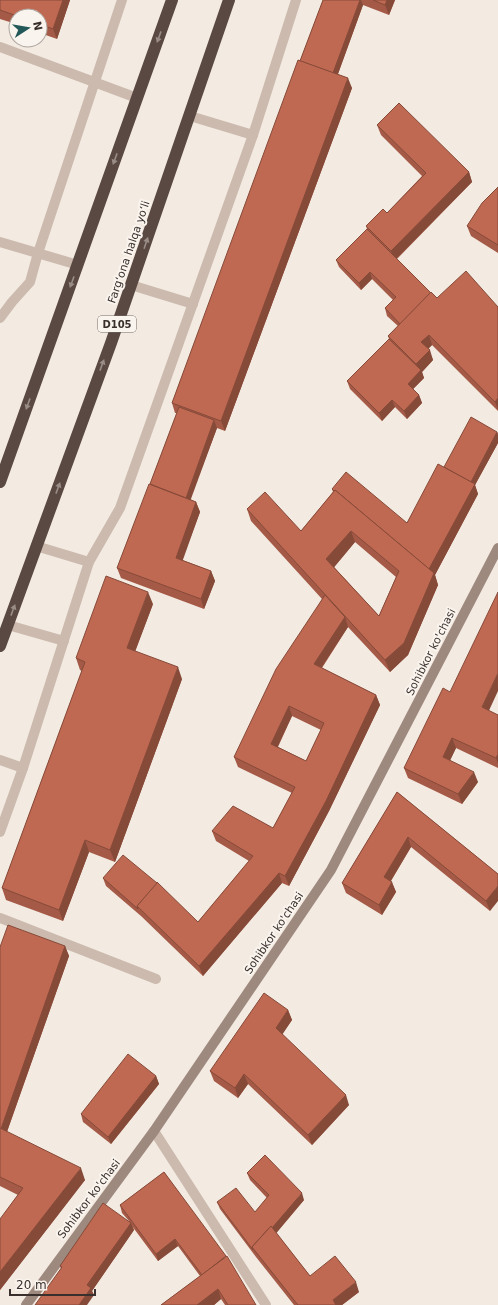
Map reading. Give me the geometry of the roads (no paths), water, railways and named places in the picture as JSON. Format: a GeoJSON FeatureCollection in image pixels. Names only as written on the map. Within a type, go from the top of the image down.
{"type":"FeatureCollection","features":[{"type":"Feature","properties":{"kind":"highway"},"geometry":{"type":"LineString","coordinates":[[0,482],[172,0]]}},
{"type":"Feature","properties":{"kind":"highway","name":"Farg‘ona halqa yo‘li"},"geometry":{"type":"LineString","coordinates":[[0,646],[131,285],[229,0]]}},
{"type":"Feature","properties":{"kind":"street"},"geometry":{"type":"LineString","coordinates":[[0,318],[30,282],[38,253],[122,0]]}},
{"type":"Feature","properties":{"kind":"street"},"geometry":{"type":"LineString","coordinates":[[0,832],[23,768],[90,562],[120,508],[253,135],[296,0]]}},
{"type":"Feature","properties":{"kind":"street"},"geometry":{"type":"LineString","coordinates":[[0,46],[137,98]]}},
{"type":"Feature","properties":{"kind":"street"},"geometry":{"type":"LineString","coordinates":[[190,116],[253,135]]}},
{"type":"Feature","properties":{"kind":"street"},"geometry":{"type":"LineString","coordinates":[[0,242],[78,265]]}},
{"type":"Feature","properties":{"kind":"street"},"geometry":{"type":"LineString","coordinates":[[131,285],[193,304]]}},
{"type":"Feature","properties":{"kind":"street"},"geometry":{"type":"LineString","coordinates":[[36,546],[90,562]]}},
{"type":"Feature","properties":{"kind":"street","name":"Sohibkor ko'chasi"},"geometry":{"type":"LineString","coordinates":[[26,1305],[154,1131],[331,870],[498,548]]}},
{"type":"Feature","properties":{"kind":"street"},"geometry":{"type":"LineString","coordinates":[[8,625],[64,641]]}},
{"type":"Feature","properties":{"kind":"street"},"geometry":{"type":"LineString","coordinates":[[0,760],[23,768]]}},
{"type":"Feature","properties":{"kind":"street"},"geometry":{"type":"LineString","coordinates":[[0,918],[156,979]]}},
{"type":"Feature","properties":{"kind":"street"},"geometry":{"type":"LineString","coordinates":[[154,1131],[266,1305]]}}]}
